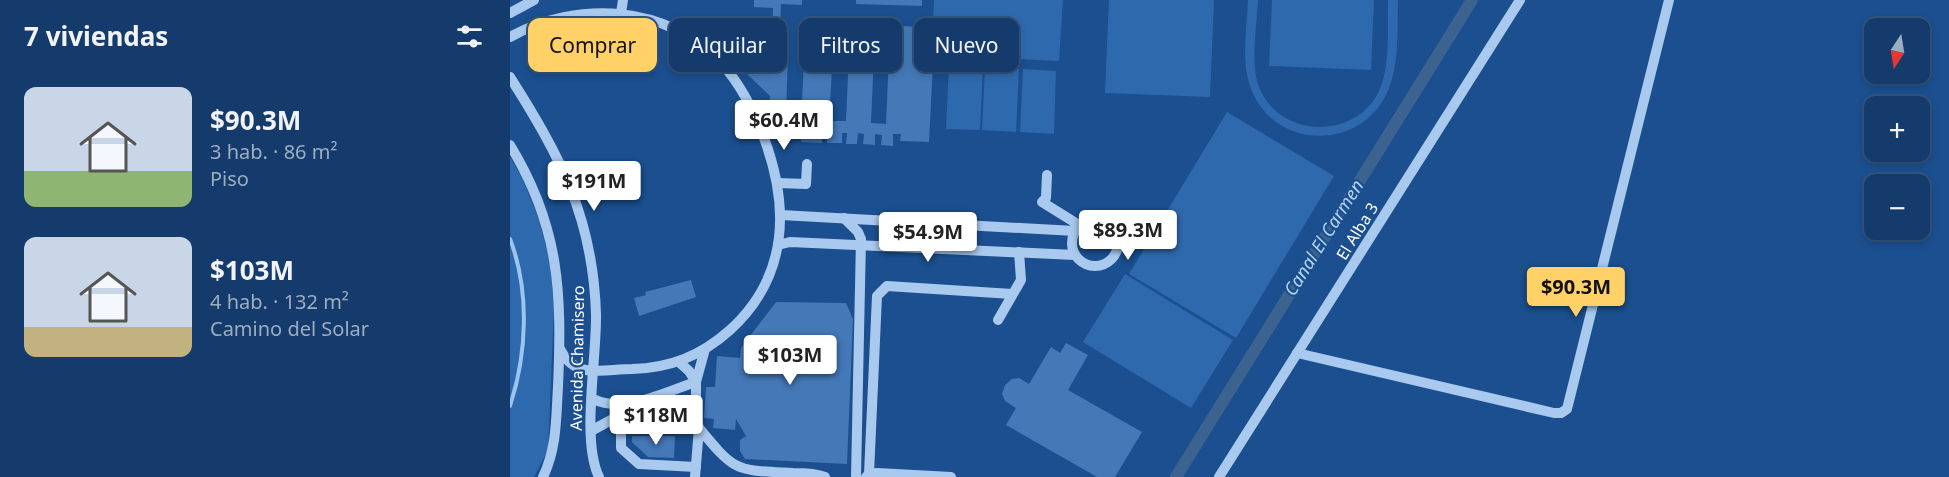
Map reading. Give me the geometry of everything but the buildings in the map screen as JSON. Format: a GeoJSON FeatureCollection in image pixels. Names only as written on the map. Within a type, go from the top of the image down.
{"type":"FeatureCollection","features":[{"type":"Feature","properties":{"kind":"street"},"geometry":{"type":"LineString","coordinates":[[510,13],[534,0]]}},
{"type":"Feature","properties":{"kind":"street"},"geometry":{"type":"LineString","coordinates":[[621,13],[623,0]]}},
{"type":"Feature","properties":{"kind":"street","name":"El Alba 3"},"geometry":{"type":"LineString","coordinates":[[1219,477],[1520,0]]}},
{"type":"Feature","properties":{"kind":"street"},"geometry":{"type":"LineString","coordinates":[[1297,353],[1554,413],[1561,413],[1567,409],[1669,0]]}},
{"type":"Feature","properties":{"kind":"street"},"geometry":{"type":"LineString","coordinates":[[510,37],[536,23],[562,14],[592,11],[621,13],[650,19],[677,30],[700,44],[722,64],[740,89],[755,115],[770,153],[778,183],[781,215],[778,245],[771,270],[755,302],[738,323],[705,349],[679,362],[651,368],[594,371],[578,369],[571,365],[560,349]]}},
{"type":"Feature","properties":{"kind":"street","name":"Avenida Chamisero"},"geometry":{"type":"LineString","coordinates":[[510,76],[552,144],[578,206],[589,247],[594,282],[592,458],[599,477]]}},
{"type":"Feature","properties":{"kind":"street","name":"Avenida Chamisero"},"geometry":{"type":"LineString","coordinates":[[510,145],[533,187],[549,231],[559,290],[560,349],[554,444],[543,477]]}},
{"type":"Feature","properties":{"kind":"street"},"geometry":{"type":"LineString","coordinates":[[778,183],[806,184],[807,164]]}},
{"type":"Feature","properties":{"kind":"street"},"geometry":{"type":"LineString","coordinates":[[1047,176],[1046,198],[1041,202],[1077,228]]}},
{"type":"Feature","properties":{"kind":"street"},"geometry":{"type":"LineString","coordinates":[[781,215],[1077,228]]}},
{"type":"Feature","properties":{"kind":"street"},"geometry":{"type":"LineString","coordinates":[[843,218],[858,232],[861,246],[856,477]]}},
{"type":"Feature","properties":{"kind":"street"},"geometry":{"type":"LineString","coordinates":[[1103,220],[1116,230],[1119,243],[1112,260],[1101,266],[1088,265],[1075,255],[1072,246],[1077,228],[1086,221],[1103,220]]}},
{"type":"Feature","properties":{"kind":"street"},"geometry":{"type":"LineString","coordinates":[[778,245],[790,242],[1075,255]]}},
{"type":"Feature","properties":{"kind":"street"},"geometry":{"type":"LineString","coordinates":[[998,320],[1021,280],[1020,252]]}},
{"type":"Feature","properties":{"kind":"street"},"geometry":{"type":"LineString","coordinates":[[951,477],[868,475],[877,296],[887,286],[1012,294]]}},
{"type":"Feature","properties":{"kind":"street"},"geometry":{"type":"LineString","coordinates":[[621,406],[621,448],[639,464],[695,472],[696,382],[705,349]]}},
{"type":"Feature","properties":{"kind":"street"},"geometry":{"type":"LineString","coordinates":[[679,362],[690,371],[696,382]]}},
{"type":"Feature","properties":{"kind":"street"},"geometry":{"type":"LineString","coordinates":[[593,399],[604,404],[621,406],[696,382]]}},
{"type":"Feature","properties":{"kind":"street"},"geometry":{"type":"LineString","coordinates":[[591,430],[611,420],[621,418],[697,422],[726,460],[739,468],[825,477]]}},
{"type":"Feature","properties":{"kind":"shaded area"},"geometry":{"type":"Polygon","coordinates":[[[934,0],[1063,0],[1059,61],[1019,59],[1019,18],[933,18],[934,0]]]}},
{"type":"Feature","properties":{"kind":"shaded area"},"geometry":{"type":"Polygon","coordinates":[[[1109,0],[1214,0],[1210,97],[1105,93],[1109,0]]]}},
{"type":"Feature","properties":{"kind":"shaded area"},"geometry":{"type":"Polygon","coordinates":[[[1248,0],[1258,0],[1254,56],[1259,87],[1269,104],[1283,116],[1299,124],[1317,127],[1336,125],[1353,119],[1368,107],[1379,91],[1387,58],[1388,0],[1398,0],[1394,73],[1386,95],[1373,113],[1357,126],[1338,134],[1318,136],[1298,133],[1279,124],[1264,110],[1248,80],[1245,46],[1248,0]]]}},
{"type":"Feature","properties":{"kind":"shaded area"},"geometry":{"type":"Polygon","coordinates":[[[1272,0],[1374,0],[1371,70],[1269,66],[1272,0]]]}},
{"type":"Feature","properties":{"kind":"shaded area"},"geometry":{"type":"Polygon","coordinates":[[[1023,69],[1056,71],[1054,134],[1020,132],[1023,69]]]}},
{"type":"Feature","properties":{"kind":"shaded area"},"geometry":{"type":"Polygon","coordinates":[[[949,72],[983,72],[980,130],[946,129],[949,72]]]}},
{"type":"Feature","properties":{"kind":"shaded area"},"geometry":{"type":"Polygon","coordinates":[[[985,72],[1019,72],[1016,132],[982,130],[985,72]]]}},
{"type":"Feature","properties":{"kind":"shaded area"},"geometry":{"type":"Polygon","coordinates":[[[1227,112],[1334,176],[1236,338],[1129,274],[1227,112]]]}},
{"type":"Feature","properties":{"kind":"shaded area"},"geometry":{"type":"Polygon","coordinates":[[[510,157],[523,180],[539,220],[550,263],[554,307],[548,450],[534,477],[510,477],[510,157]]]}},
{"type":"Feature","properties":{"kind":"shaded area"},"geometry":{"type":"Polygon","coordinates":[[[1125,274],[1233,340],[1191,408],[1083,342],[1125,274]]]}},
{"type":"Feature","properties":{"kind":"waterway","name":"Canal El Carmen"},"geometry":{"type":"LineString","coordinates":[[1176,477],[1472,0]]}},
{"type":"Feature","properties":{"kind":"waterway"},"geometry":{"type":"LineString","coordinates":[[510,239],[521,280],[524,323],[520,365],[510,406]]}}]}
